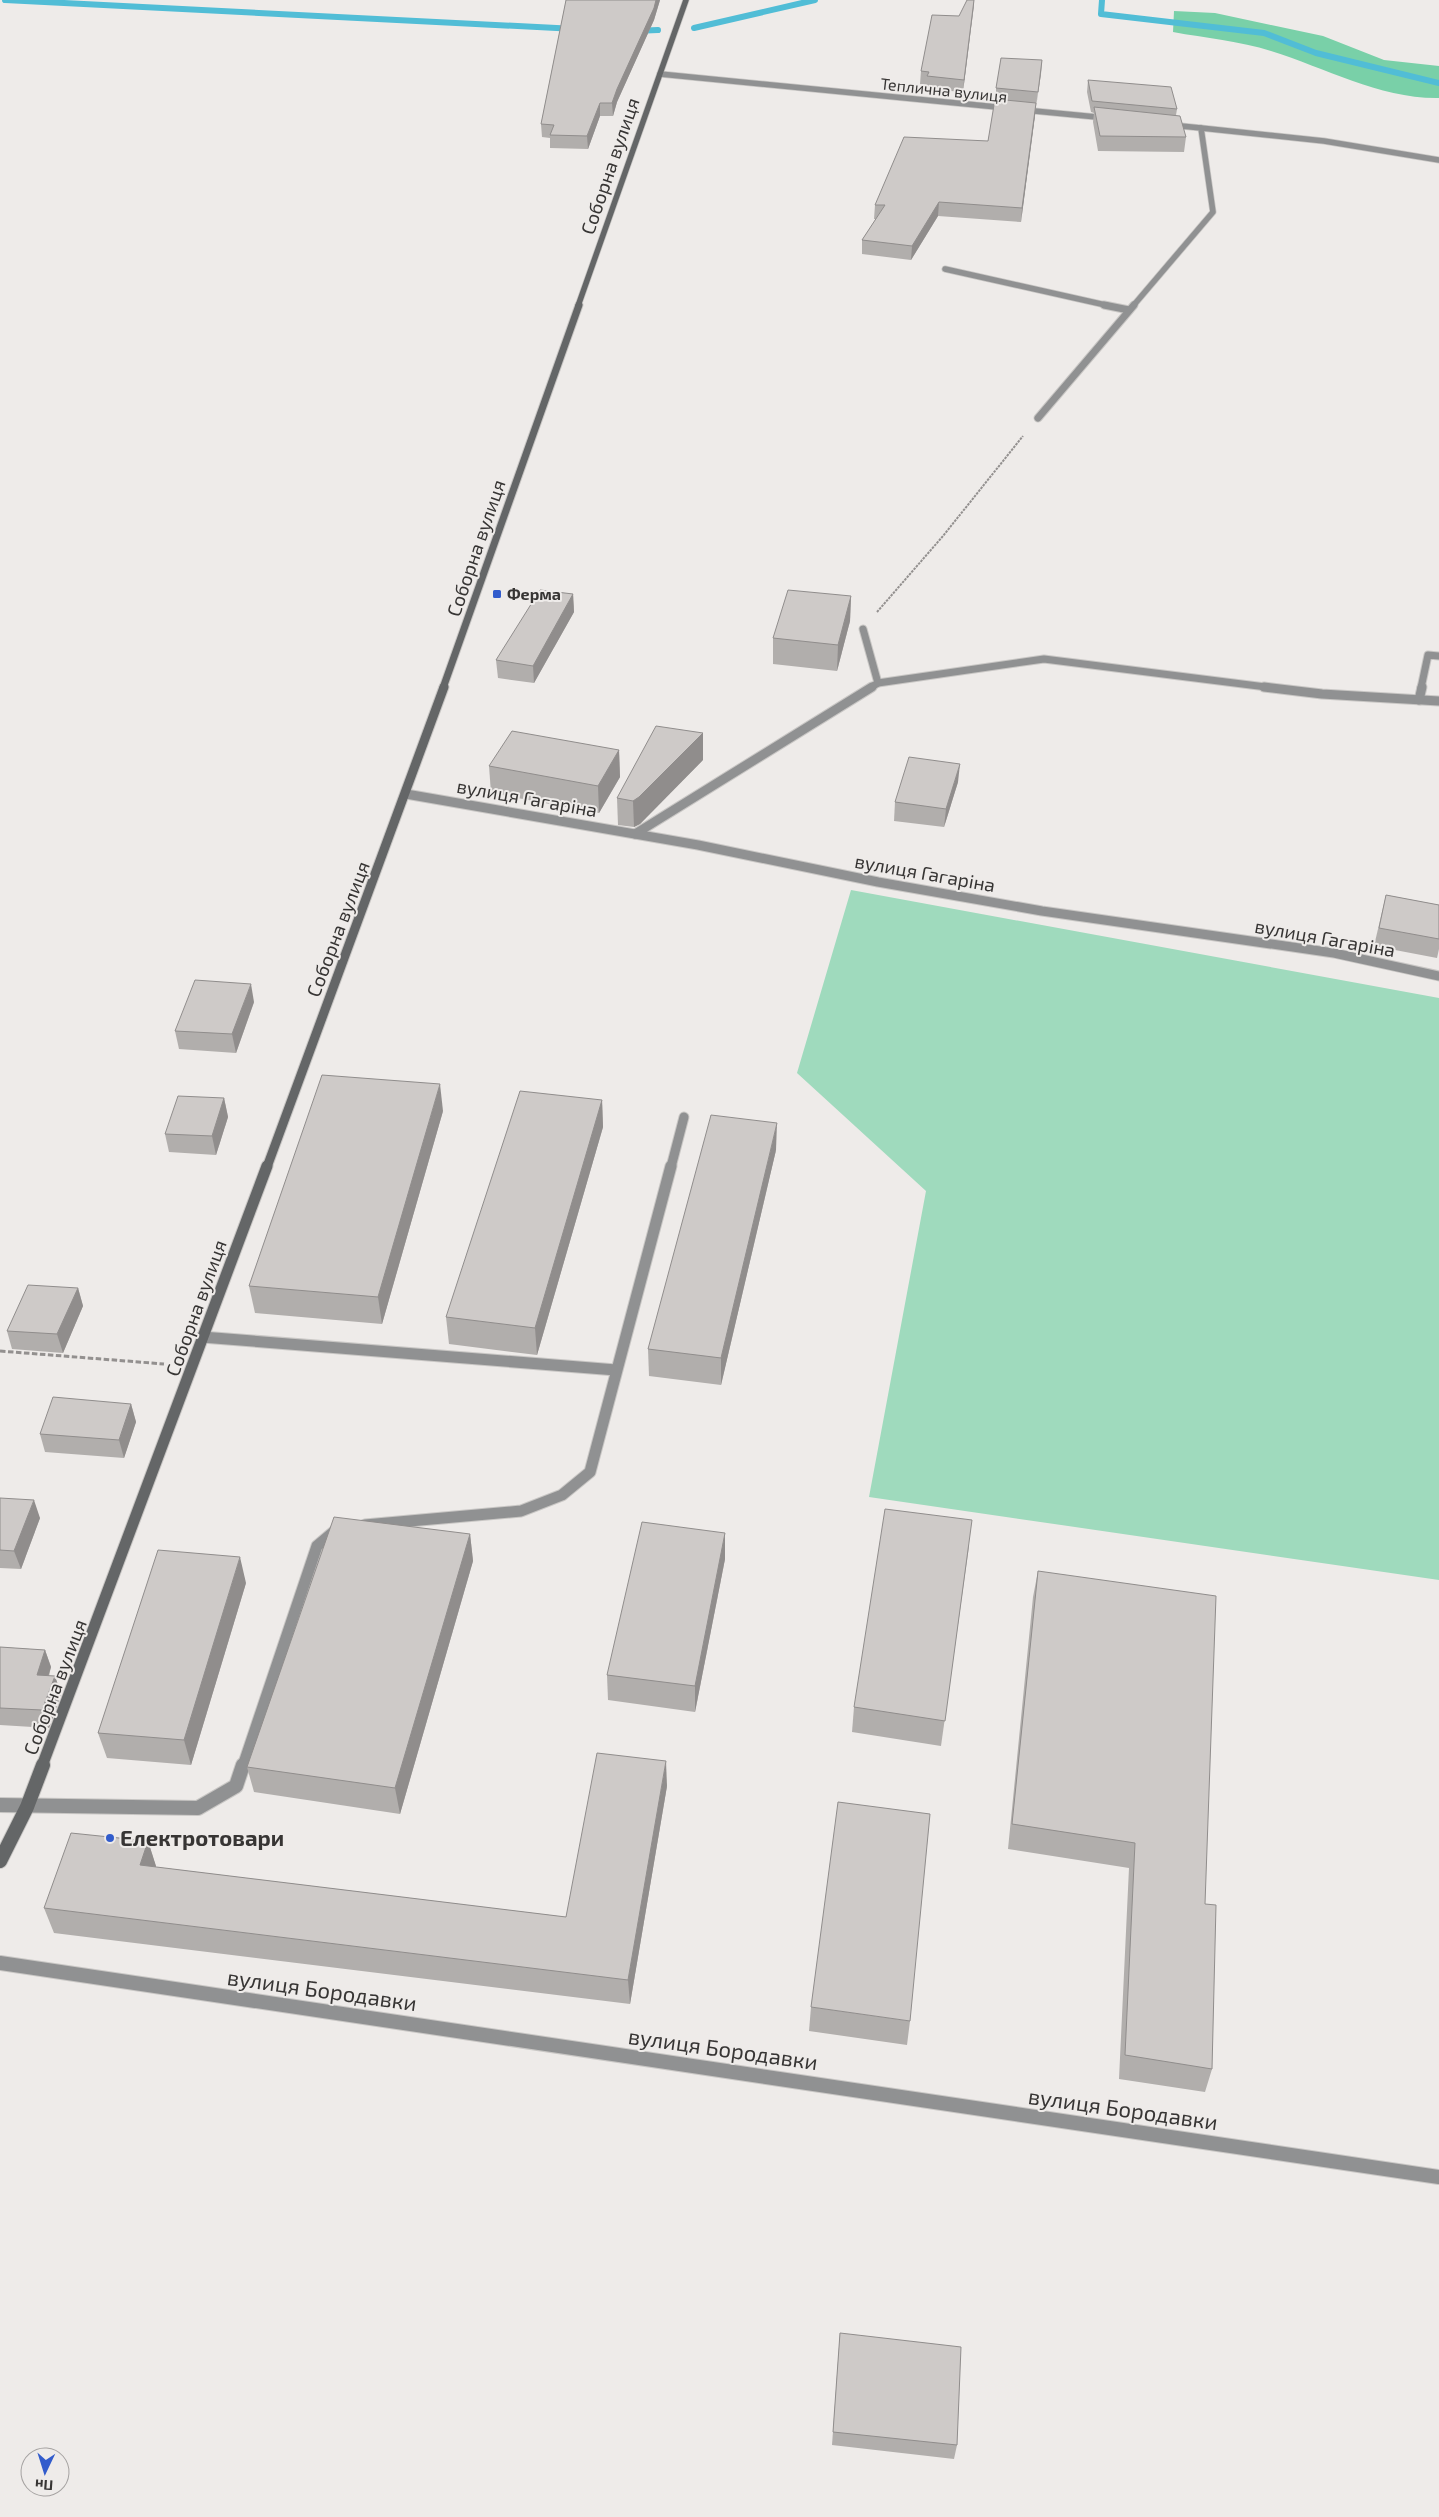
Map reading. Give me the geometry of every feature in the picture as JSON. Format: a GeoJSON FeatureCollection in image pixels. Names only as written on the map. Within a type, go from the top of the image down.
{"type":"FeatureCollection","features":[{"type":"Feature","properties":{"kind":"main road","name":"Соборна вулиця"},"geometry":{"type":"LineString","coordinates":[[0,1861],[27,1807],[406,794],[686,0]]}},
{"type":"Feature","properties":{"kind":"street","name":"Теплична вулиця"},"geometry":{"type":"LineString","coordinates":[[660,74],[1113,119]]}},
{"type":"Feature","properties":{"kind":"street"},"geometry":{"type":"LineString","coordinates":[[1162,124],[1324,141],[1439,160]]}},
{"type":"Feature","properties":{"kind":"street"},"geometry":{"type":"LineString","coordinates":[[1038,418],[1213,212],[1201,128]]}},
{"type":"Feature","properties":{"kind":"street"},"geometry":{"type":"LineString","coordinates":[[945,269],[1129,310]]}},
{"type":"Feature","properties":{"kind":"street"},"geometry":{"type":"LineString","coordinates":[[863,629],[878,683]]}},
{"type":"Feature","properties":{"kind":"street"},"geometry":{"type":"LineString","coordinates":[[1419,700],[1428,655],[1439,656]]}},
{"type":"Feature","properties":{"kind":"street"},"geometry":{"type":"LineString","coordinates":[[635,834],[878,683],[1044,659],[1322,694],[1439,701]]}},
{"type":"Feature","properties":{"kind":"street","name":"вулиця Гагаріна"},"geometry":{"type":"LineString","coordinates":[[406,794],[635,834],[917,889],[1042,911],[1334,953],[1439,976]]}},
{"type":"Feature","properties":{"kind":"street"},"geometry":{"type":"LineString","coordinates":[[0,1804],[27,1807],[198,1808],[236,1786],[317,1546],[337,1530],[352,1527],[521,1511],[562,1495],[590,1472],[684,1117]]}},
{"type":"Feature","properties":{"kind":"street"},"geometry":{"type":"LineString","coordinates":[[202,1337],[616,1370]]}},
{"type":"Feature","properties":{"kind":"street","name":"вулиця Бородавки"},"geometry":{"type":"LineString","coordinates":[[0,1963],[1439,2177]]}},
{"type":"Feature","properties":{"kind":"path"},"geometry":{"type":"LineString","coordinates":[[863,629],[943,536],[1038,418]]}},
{"type":"Feature","properties":{"kind":"path"},"geometry":{"type":"LineString","coordinates":[[0,1351],[192,1366]]}},
{"type":"Feature","properties":{"kind":"green space"},"geometry":{"type":"Polygon","coordinates":[[[1174,11],[1215,13],[1323,36],[1384,60],[1439,66],[1439,98],[1417,97],[1374,88],[1259,48],[1235,42],[1173,32],[1174,11]]]}},
{"type":"Feature","properties":{"kind":"green space"},"geometry":{"type":"Polygon","coordinates":[[[851,890],[1439,998],[1439,1580],[869,1497],[926,1191],[797,1073],[851,890]]]}},
{"type":"Feature","properties":{"kind":"building"},"geometry":{"type":"Polygon","coordinates":[[[566,0],[656,0],[612,103],[600,103],[587,136],[550,135],[554,125],[541,124],[566,0]]]}},
{"type":"Feature","properties":{"kind":"building"},"geometry":{"type":"Polygon","coordinates":[[[967,0],[974,0],[964,80],[927,76],[929,72],[921,71],[932,15],[959,16],[967,0]]]}},
{"type":"Feature","properties":{"kind":"building"},"geometry":{"type":"Polygon","coordinates":[[[1001,58],[1042,60],[1038,92],[996,88],[1001,58]]]}},
{"type":"Feature","properties":{"kind":"building"},"geometry":{"type":"Polygon","coordinates":[[[1088,80],[1171,87],[1177,109],[1092,101],[1088,80]]]}},
{"type":"Feature","properties":{"kind":"building"},"geometry":{"type":"Polygon","coordinates":[[[995,99],[1036,103],[1022,208],[939,202],[912,246],[862,240],[885,205],[875,205],[904,137],[988,141],[995,99]]]}},
{"type":"Feature","properties":{"kind":"building"},"geometry":{"type":"Polygon","coordinates":[[[1094,107],[1180,116],[1186,137],[1100,136],[1094,107]]]}},
{"type":"Feature","properties":{"kind":"building"},"geometry":{"type":"Polygon","coordinates":[[[540,590],[573,594],[533,666],[496,660],[540,590]]]}},
{"type":"Feature","properties":{"kind":"building"},"geometry":{"type":"Polygon","coordinates":[[[788,590],[851,596],[838,645],[773,638],[788,590]]]}},
{"type":"Feature","properties":{"kind":"building"},"geometry":{"type":"Polygon","coordinates":[[[656,726],[703,733],[639,797],[633,801],[617,798],[656,726]]]}},
{"type":"Feature","properties":{"kind":"building"},"geometry":{"type":"Polygon","coordinates":[[[512,731],[619,750],[598,786],[489,766],[512,731]]]}},
{"type":"Feature","properties":{"kind":"building"},"geometry":{"type":"Polygon","coordinates":[[[909,757],[960,764],[946,809],[895,802],[909,757]]]}},
{"type":"Feature","properties":{"kind":"building"},"geometry":{"type":"Polygon","coordinates":[[[1386,895],[1439,905],[1439,939],[1379,928],[1386,895]]]}},
{"type":"Feature","properties":{"kind":"building"},"geometry":{"type":"Polygon","coordinates":[[[195,980],[251,984],[232,1034],[175,1031],[195,980]]]}},
{"type":"Feature","properties":{"kind":"building"},"geometry":{"type":"Polygon","coordinates":[[[322,1075],[440,1084],[378,1297],[249,1286],[322,1075]]]}},
{"type":"Feature","properties":{"kind":"building"},"geometry":{"type":"Polygon","coordinates":[[[520,1091],[602,1100],[535,1328],[446,1317],[520,1091]]]}},
{"type":"Feature","properties":{"kind":"building"},"geometry":{"type":"Polygon","coordinates":[[[178,1096],[224,1098],[212,1136],[165,1134],[178,1096]]]}},
{"type":"Feature","properties":{"kind":"building"},"geometry":{"type":"Polygon","coordinates":[[[711,1115],[777,1123],[721,1358],[648,1349],[711,1115]]]}},
{"type":"Feature","properties":{"kind":"building"},"geometry":{"type":"Polygon","coordinates":[[[28,1285],[78,1288],[57,1334],[7,1331],[28,1285]]]}},
{"type":"Feature","properties":{"kind":"building"},"geometry":{"type":"Polygon","coordinates":[[[53,1397],[131,1404],[119,1440],[40,1434],[53,1397]]]}},
{"type":"Feature","properties":{"kind":"building"},"geometry":{"type":"Polygon","coordinates":[[[0,1498],[34,1500],[14,1551],[0,1550],[0,1498]]]}},
{"type":"Feature","properties":{"kind":"building"},"geometry":{"type":"Polygon","coordinates":[[[885,1509],[972,1520],[945,1721],[854,1707],[885,1509]]]}},
{"type":"Feature","properties":{"kind":"building"},"geometry":{"type":"Polygon","coordinates":[[[334,1517],[470,1534],[395,1788],[247,1767],[334,1517]]]}},
{"type":"Feature","properties":{"kind":"building"},"geometry":{"type":"Polygon","coordinates":[[[642,1522],[725,1533],[695,1686],[607,1675],[642,1522]]]}},
{"type":"Feature","properties":{"kind":"building"},"geometry":{"type":"Polygon","coordinates":[[[158,1550],[240,1557],[184,1740],[98,1733],[158,1550]]]}},
{"type":"Feature","properties":{"kind":"building"},"geometry":{"type":"Polygon","coordinates":[[[1038,1571],[1216,1596],[1205,1904],[1216,1905],[1212,2069],[1125,2055],[1135,1843],[1012,1824],[1038,1571]]]}},
{"type":"Feature","properties":{"kind":"building"},"geometry":{"type":"Polygon","coordinates":[[[0,1647],[45,1650],[37,1675],[55,1676],[42,1710],[0,1708],[0,1647]]]}},
{"type":"Feature","properties":{"kind":"building"},"geometry":{"type":"Polygon","coordinates":[[[597,1753],[666,1761],[628,1980],[44,1908],[71,1833],[148,1841],[140,1865],[566,1917],[597,1753]]]}},
{"type":"Feature","properties":{"kind":"building"},"geometry":{"type":"Polygon","coordinates":[[[838,1802],[930,1814],[910,2021],[811,2007],[838,1802]]]}},
{"type":"Feature","properties":{"kind":"building"},"geometry":{"type":"Polygon","coordinates":[[[840,2333],[961,2347],[957,2445],[833,2432],[840,2333]]]}},
{"type":"Feature","properties":{"kind":"waterway"},"geometry":{"type":"LineString","coordinates":[[5,0],[576,29]]}},
{"type":"Feature","properties":{"kind":"waterway"},"geometry":{"type":"LineString","coordinates":[[694,28],[815,0]]}},
{"type":"Feature","properties":{"kind":"waterway"},"geometry":{"type":"LineString","coordinates":[[1102,0],[1101,14],[1264,33],[1316,53],[1439,83]]}},
{"type":"Feature","properties":{"kind":"waterway"},"geometry":{"type":"LineString","coordinates":[[634,31],[658,30]]}},
{"type":"Feature","properties":{"kind":"place","name":"Ферма"},"geometry":{"type":"Point","coordinates":[497,594]}},
{"type":"Feature","properties":{"kind":"place","name":"Електротовари"},"geometry":{"type":"Point","coordinates":[110,1838]}}]}
